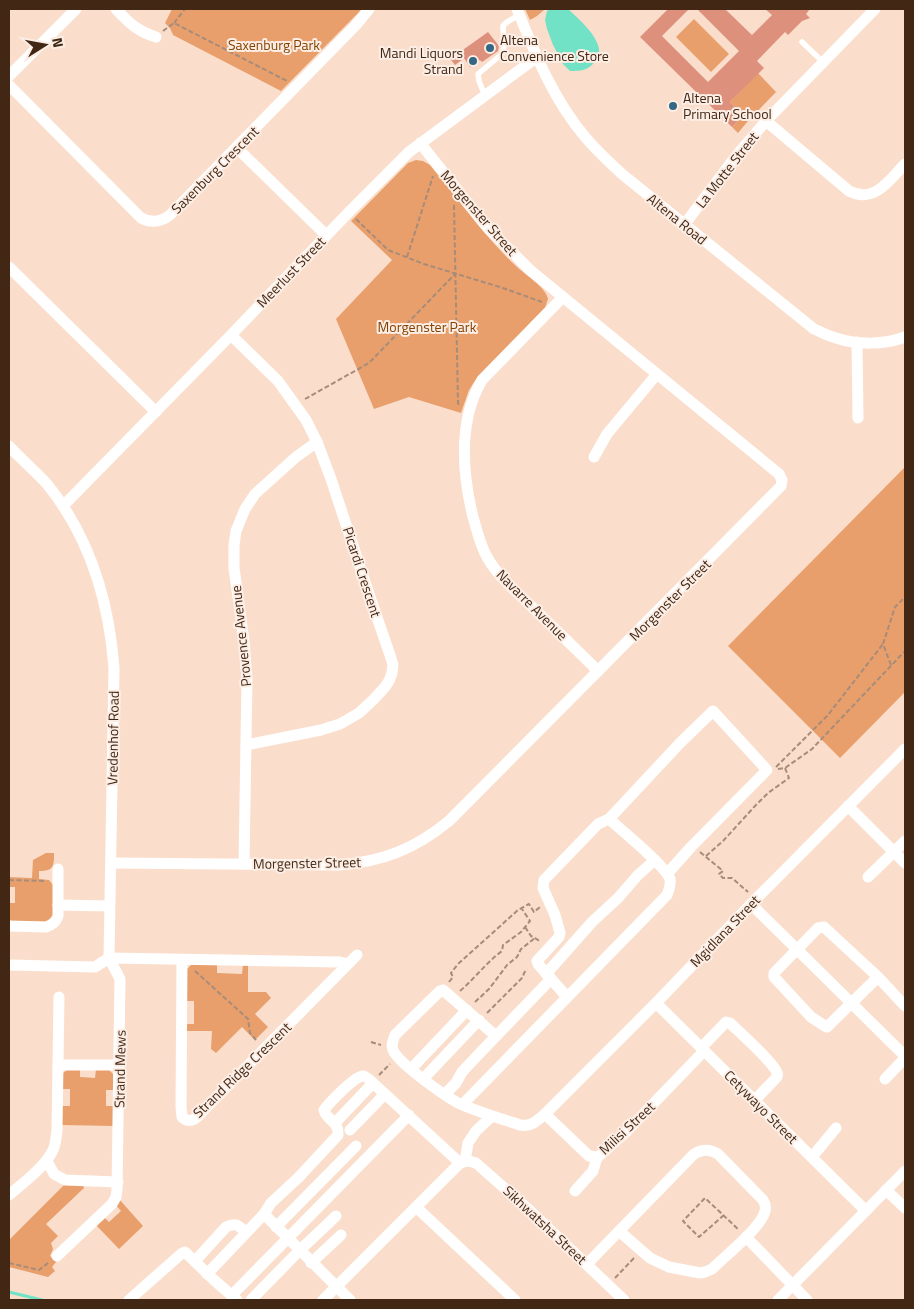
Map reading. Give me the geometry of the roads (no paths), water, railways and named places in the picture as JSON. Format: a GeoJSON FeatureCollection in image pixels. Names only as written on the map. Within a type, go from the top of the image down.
{"type":"FeatureCollection","features":[{"type":"Feature","properties":{"kind":"street"},"geometry":{"type":"LineString","coordinates":[[9,76],[76,9]]}},
{"type":"Feature","properties":{"kind":"street"},"geometry":{"type":"LineString","coordinates":[[116,9],[138,30],[156,37]]}},
{"type":"Feature","properties":{"kind":"street","name":"Saxenburg Crescent"},"geometry":{"type":"LineString","coordinates":[[9,85],[141,218],[150,222],[161,221],[170,216],[237,148],[356,25],[369,9]]}},
{"type":"Feature","properties":{"kind":"street","name":"La Motte Street"},"geometry":{"type":"LineString","coordinates":[[684,225],[736,156],[766,121],[875,9]]}},
{"type":"Feature","properties":{"kind":"street","name":"Altena Road"},"geometry":{"type":"LineString","coordinates":[[518,12],[537,57],[565,110],[586,139],[622,174],[814,329],[837,338],[857,342],[880,343],[905,337]]}},
{"type":"Feature","properties":{"kind":"street","name":"Meerlust Street"},"geometry":{"type":"LineString","coordinates":[[63,506],[409,152],[537,57]]}},
{"type":"Feature","properties":{"kind":"street"},"geometry":{"type":"LineString","coordinates":[[766,121],[849,192],[855,194],[867,195],[875,193],[905,164]]}},
{"type":"Feature","properties":{"kind":"street","name":"Morgenster Street"},"geometry":{"type":"LineString","coordinates":[[110,863],[353,864],[384,858],[413,846],[449,821],[782,484],[779,474],[530,270],[488,228],[420,143]]}},
{"type":"Feature","properties":{"kind":"street"},"geometry":{"type":"LineString","coordinates":[[237,148],[326,235]]}},
{"type":"Feature","properties":{"kind":"street"},"geometry":{"type":"LineString","coordinates":[[9,267],[156,412]]}},
{"type":"Feature","properties":{"kind":"street","name":"Navarre Avenue"},"geometry":{"type":"LineString","coordinates":[[563,297],[482,380],[475,391],[467,420],[464,471],[471,508],[486,556],[501,577],[598,672]]}},
{"type":"Feature","properties":{"kind":"street","name":"Picardi Crescent"},"geometry":{"type":"LineString","coordinates":[[231,335],[278,380],[296,404],[317,442],[390,654],[392,665],[392,673],[385,687],[359,713],[340,724],[321,730],[246,745]]}},
{"type":"Feature","properties":{"kind":"street"},"geometry":{"type":"LineString","coordinates":[[857,342],[858,418]]}},
{"type":"Feature","properties":{"kind":"street"},"geometry":{"type":"LineString","coordinates":[[594,457],[607,434],[657,374]]}},
{"type":"Feature","properties":{"kind":"street","name":"Provence Avenue"},"geometry":{"type":"LineString","coordinates":[[244,864],[247,679],[234,568],[236,532],[245,509],[255,494],[317,442]]}},
{"type":"Feature","properties":{"kind":"street","name":"Vredenhof Road"},"geometry":{"type":"LineString","coordinates":[[9,446],[45,482],[63,506],[82,540],[98,579],[108,616],[114,668],[109,958]]}},
{"type":"Feature","properties":{"kind":"street"},"geometry":{"type":"LineString","coordinates":[[567,998],[537,961],[559,937],[560,932],[543,888],[544,880],[598,824],[609,819],[680,743],[713,711],[767,770],[691,846],[667,874]]}},
{"type":"Feature","properties":{"kind":"street","name":"Mgidlana Street"},"geometry":{"type":"LineString","coordinates":[[467,1010],[448,994],[440,992],[395,1035],[392,1042],[394,1052],[423,1079],[463,1104],[492,1116],[526,1126],[537,1122],[905,749]]}},
{"type":"Feature","properties":{"kind":"street"},"geometry":{"type":"LineString","coordinates":[[848,806],[905,863]]}},
{"type":"Feature","properties":{"kind":"street"},"geometry":{"type":"LineString","coordinates":[[463,1104],[667,895],[670,879],[667,874],[655,860],[609,819]]}},
{"type":"Feature","properties":{"kind":"street"},"geometry":{"type":"LineString","coordinates":[[868,877],[905,841]]}},
{"type":"Feature","properties":{"kind":"street"},"geometry":{"type":"LineString","coordinates":[[445,1094],[456,1083],[462,1072],[549,977],[592,922],[655,860]]}},
{"type":"Feature","properties":{"kind":"street"},"geometry":{"type":"LineString","coordinates":[[9,926],[50,926],[57,918],[58,869]]}},
{"type":"Feature","properties":{"kind":"street"},"geometry":{"type":"LineString","coordinates":[[751,904],[905,1057],[885,1079]]}},
{"type":"Feature","properties":{"kind":"street"},"geometry":{"type":"LineString","coordinates":[[58,905],[110,906]]}},
{"type":"Feature","properties":{"kind":"street"},"geometry":{"type":"LineString","coordinates":[[878,977],[827,1027],[811,1017],[773,976],[818,928],[824,927],[878,977],[905,1006]]}},
{"type":"Feature","properties":{"kind":"street","name":"Strand Ridge Crescent"},"geometry":{"type":"LineString","coordinates":[[182,960],[181,1107],[182,1117],[188,1121],[196,1119],[358,955]]}},
{"type":"Feature","properties":{"kind":"street"},"geometry":{"type":"LineString","coordinates":[[9,965],[95,967],[109,958],[339,962],[347,966]]}},
{"type":"Feature","properties":{"kind":"street","name":"Strand Mews"},"geometry":{"type":"LineString","coordinates":[[57,1256],[112,1204],[116,1197],[118,1182],[120,979],[109,958]]}},
{"type":"Feature","properties":{"kind":"street"},"geometry":{"type":"LineString","coordinates":[[9,1196],[47,1161],[56,1143],[58,1130],[59,997]]}},
{"type":"Feature","properties":{"kind":"street","name":"Cetywayo Street"},"geometry":{"type":"LineString","coordinates":[[656,1002],[866,1211]]}},
{"type":"Feature","properties":{"kind":"street"},"geometry":{"type":"LineString","coordinates":[[411,1069],[467,1010],[496,1036]]}},
{"type":"Feature","properties":{"kind":"street"},"geometry":{"type":"LineString","coordinates":[[423,1079],[479,1020]]}},
{"type":"Feature","properties":{"kind":"street","name":"Milisi Street"},"geometry":{"type":"LineString","coordinates":[[545,1114],[590,1156],[596,1157],[602,1154],[626,1132],[726,1022],[730,1023],[758,1050],[776,1071],[777,1077],[754,1101]]}},
{"type":"Feature","properties":{"kind":"street"},"geometry":{"type":"LineString","coordinates":[[58,1065],[120,1064]]}},
{"type":"Feature","properties":{"kind":"street"},"geometry":{"type":"LineString","coordinates":[[207,1274],[264,1214],[271,1203],[299,1177],[338,1135],[335,1123],[324,1112],[326,1106],[356,1078],[364,1076],[373,1082],[335,1123]]}},
{"type":"Feature","properties":{"kind":"street","name":"Sikhwatsha Street"},"geometry":{"type":"LineString","coordinates":[[373,1082],[462,1162],[476,1163],[527,1208],[624,1300]]}},
{"type":"Feature","properties":{"kind":"street"},"geometry":{"type":"LineString","coordinates":[[350,1130],[385,1094]]}},
{"type":"Feature","properties":{"kind":"street"},"geometry":{"type":"LineString","coordinates":[[129,1300],[182,1253],[186,1252],[207,1274],[235,1298],[288,1239],[409,1115]]}},
{"type":"Feature","properties":{"kind":"street"},"geometry":{"type":"LineString","coordinates":[[323,1300],[442,1179],[462,1162],[468,1143],[476,1131],[492,1116]]}},
{"type":"Feature","properties":{"kind":"street"},"geometry":{"type":"LineString","coordinates":[[812,1157],[836,1128]]}},
{"type":"Feature","properties":{"kind":"street"},"geometry":{"type":"LineString","coordinates":[[276,1227],[356,1146]]}},
{"type":"Feature","properties":{"kind":"street"},"geometry":{"type":"LineString","coordinates":[[587,1264],[619,1231],[694,1154],[699,1151],[711,1150],[718,1154],[763,1200],[766,1210],[763,1217],[746,1237],[712,1269],[700,1273],[669,1267],[650,1258],[619,1231]]}},
{"type":"Feature","properties":{"kind":"street"},"geometry":{"type":"LineString","coordinates":[[575,1191],[593,1172],[596,1157]]}},
{"type":"Feature","properties":{"kind":"street"},"geometry":{"type":"LineString","coordinates":[[47,1161],[54,1174],[65,1180],[118,1182]]}},
{"type":"Feature","properties":{"kind":"street"},"geometry":{"type":"LineString","coordinates":[[778,1300],[905,1171]]}},
{"type":"Feature","properties":{"kind":"street"},"geometry":{"type":"LineString","coordinates":[[886,1190],[905,1208]]}},
{"type":"Feature","properties":{"kind":"street"},"geometry":{"type":"LineString","coordinates":[[416,1207],[516,1300]]}},
{"type":"Feature","properties":{"kind":"street"},"geometry":{"type":"LineString","coordinates":[[264,1214],[350,1300]]}},
{"type":"Feature","properties":{"kind":"street"},"geometry":{"type":"LineString","coordinates":[[251,1300],[299,1250],[336,1216]]}},
{"type":"Feature","properties":{"kind":"street"},"geometry":{"type":"LineString","coordinates":[[195,1261],[232,1224],[236,1224],[246,1232]]}},
{"type":"Feature","properties":{"kind":"street"},"geometry":{"type":"LineString","coordinates":[[312,1263],[341,1235]]}},
{"type":"Feature","properties":{"kind":"street"},"geometry":{"type":"LineString","coordinates":[[746,1237],[807,1300]]}},
{"type":"Feature","properties":{"kind":"lane"},"geometry":{"type":"LineString","coordinates":[[485,96],[478,74],[502,54],[504,26],[518,12]]}},
{"type":"Feature","properties":{"kind":"lane"},"geometry":{"type":"LineString","coordinates":[[802,42],[823,62]]}},
{"type":"Feature","properties":{"kind":"water"},"geometry":{"type":"Polygon","coordinates":[[[550,9],[568,9],[583,23],[597,42],[599,54],[587,69],[570,71],[563,64],[547,29],[545,20],[547,11],[550,9]]]}},
{"type":"Feature","properties":{"kind":"waterway"},"geometry":{"type":"LineString","coordinates":[[9,1292],[42,1300]]}},
{"type":"Feature","properties":{"kind":"place","name":"Altena Convenience Store"},"geometry":{"type":"Point","coordinates":[490,48]}},
{"type":"Feature","properties":{"kind":"place","name":"Mandi Liquors Strand"},"geometry":{"type":"Point","coordinates":[473,61]}},
{"type":"Feature","properties":{"kind":"place","name":"Altena Primary School"},"geometry":{"type":"Point","coordinates":[673,106]}},
{"type":"Feature","properties":{"kind":"park label","name":"Saxenburg Park"},"geometry":{"type":"Point","coordinates":[274,45]}},
{"type":"Feature","properties":{"kind":"park label","name":"Morgenster Park"},"geometry":{"type":"Point","coordinates":[427,327]}}]}
